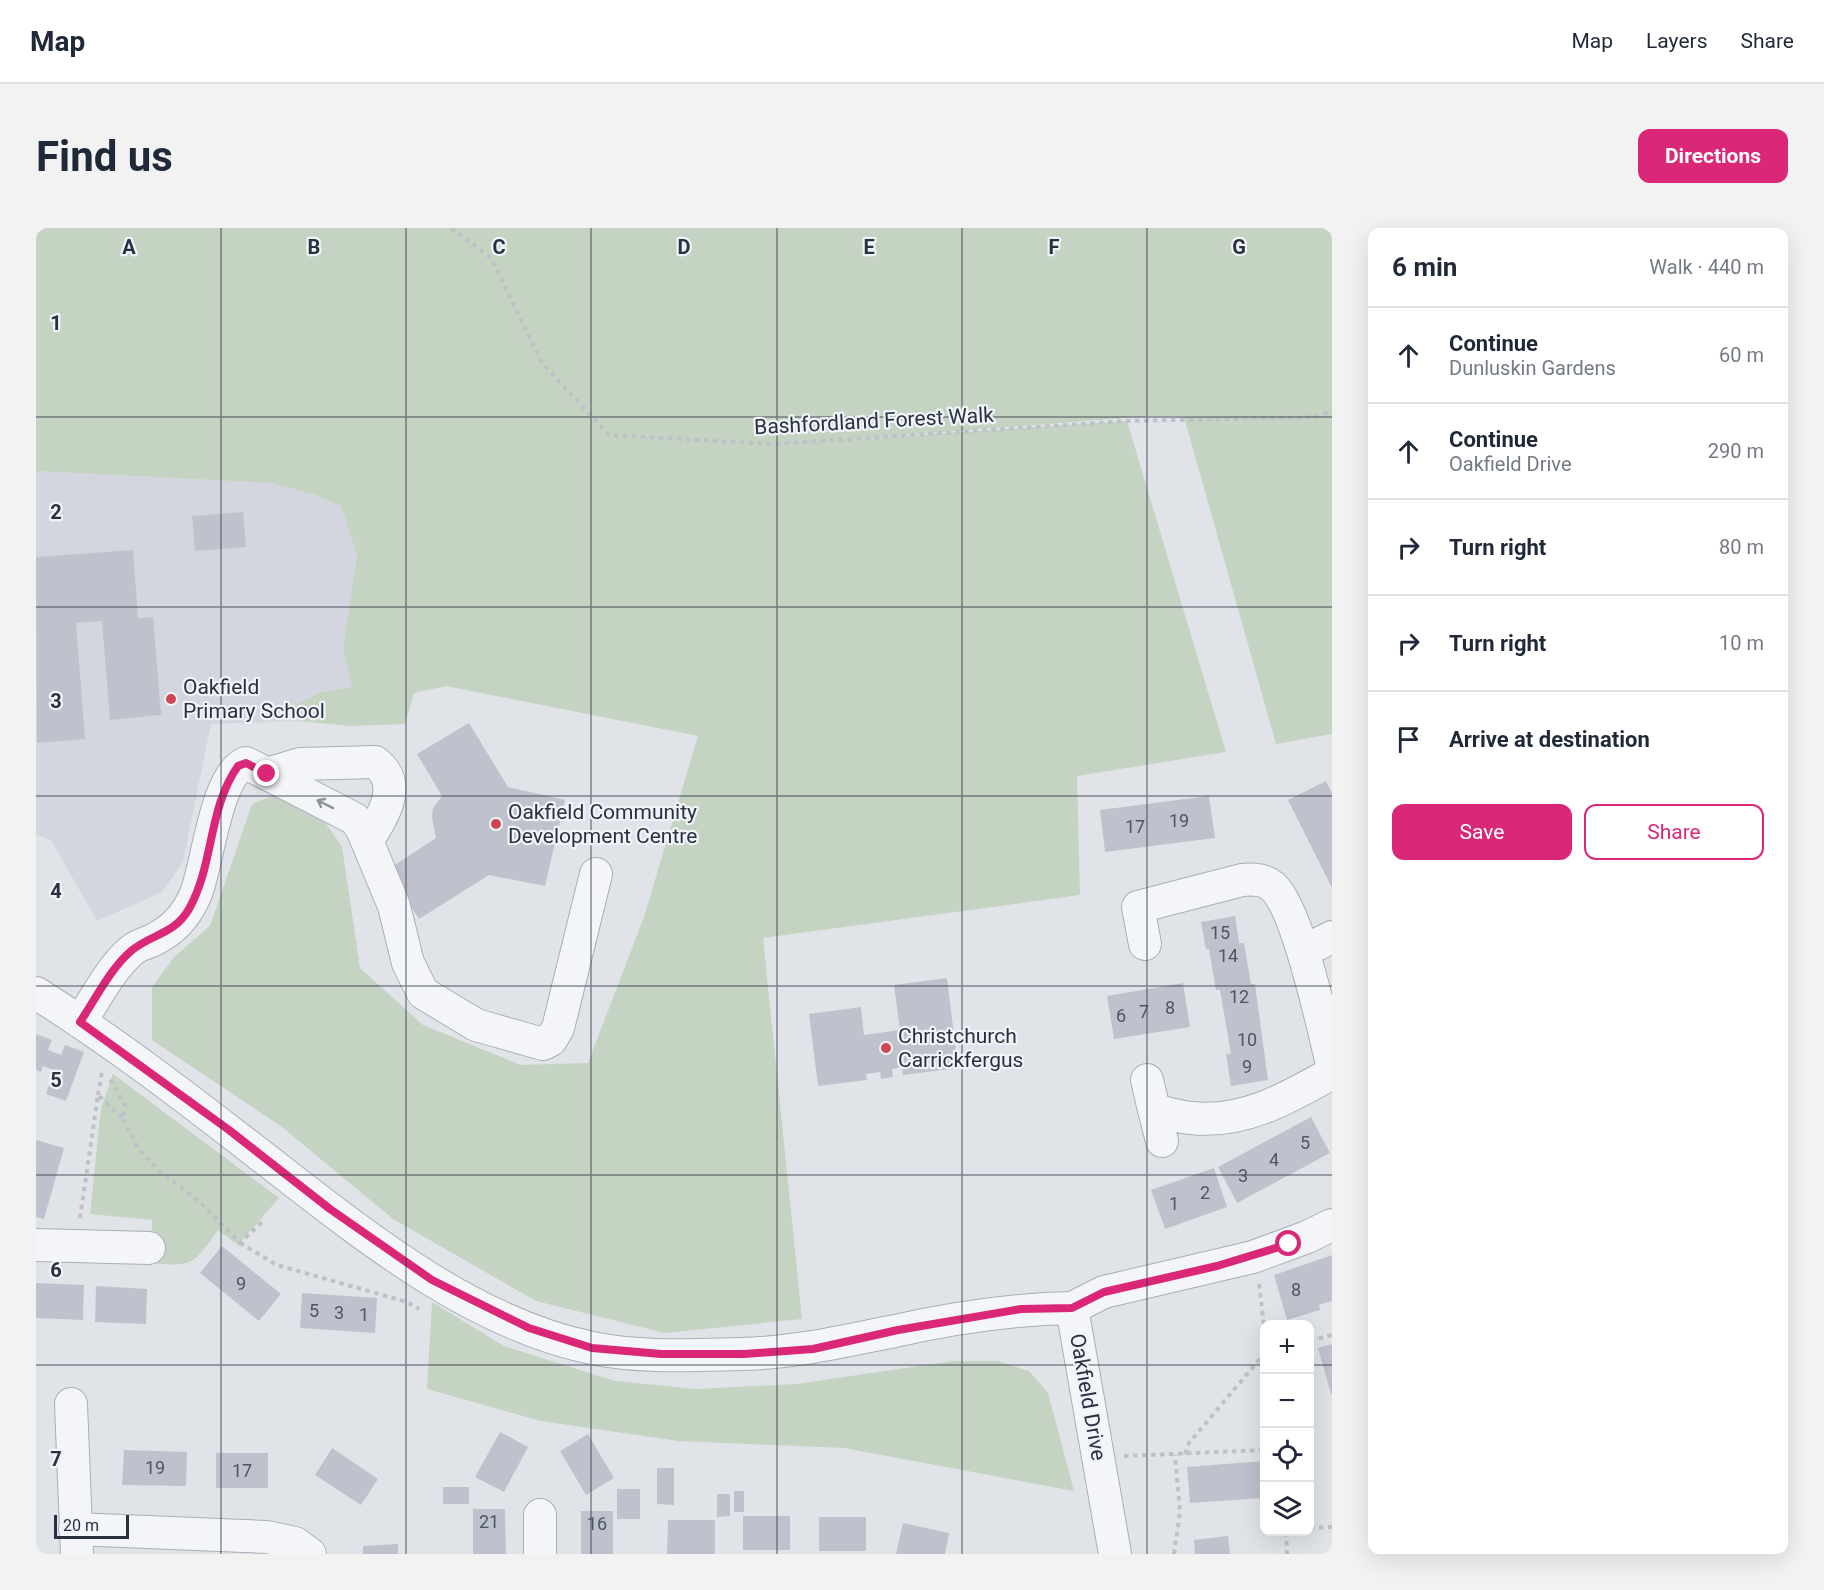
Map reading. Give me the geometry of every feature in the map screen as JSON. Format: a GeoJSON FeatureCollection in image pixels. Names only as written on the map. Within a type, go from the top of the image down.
{"type":"FeatureCollection","features":[{"type":"Feature","properties":{"kind":"street"},"geometry":{"type":"LineString","coordinates":[[267,774],[300,764],[375,762],[385,770],[390,780],[389,797],[380,821],[367,841]]}},
{"type":"Feature","properties":{"kind":"street"},"geometry":{"type":"LineString","coordinates":[[80,1022],[128,954],[165,934],[181,921],[189,909],[201,882],[221,801],[238,766],[246,763],[355,819],[367,841],[394,906],[408,963],[423,993],[476,1025],[543,1044],[551,1040],[558,1028],[596,874]]}},
{"type":"Feature","properties":{"kind":"street"},"geometry":{"type":"LineString","coordinates":[[1145,944],[1138,907],[1242,880],[1257,880],[1270,884],[1280,895],[1304,951],[1332,1064]]}},
{"type":"Feature","properties":{"kind":"street"},"geometry":{"type":"LineString","coordinates":[[1304,951],[1332,937]]}},
{"type":"Feature","properties":{"kind":"street","name":"Oakfield Drive"},"geometry":{"type":"LineString","coordinates":[[36,993],[80,1022],[229,1130],[330,1209],[432,1280],[529,1328],[592,1348],[661,1354],[744,1354],[813,1349],[898,1330],[1021,1309],[1072,1308],[1115,1554]]}},
{"type":"Feature","properties":{"kind":"street"},"geometry":{"type":"LineString","coordinates":[[1154,1110],[1191,1119],[1237,1117],[1275,1103],[1332,1073]]}},
{"type":"Feature","properties":{"kind":"street"},"geometry":{"type":"LineString","coordinates":[[1147,1080],[1162,1141]]}},
{"type":"Feature","properties":{"kind":"street"},"geometry":{"type":"LineString","coordinates":[[1072,1308],[1104,1292],[1253,1257],[1307,1238],[1332,1224]]}},
{"type":"Feature","properties":{"kind":"street"},"geometry":{"type":"LineString","coordinates":[[36,1245],[149,1248]]}},
{"type":"Feature","properties":{"kind":"street"},"geometry":{"type":"LineString","coordinates":[[70,1404],[76,1541],[267,1537],[295,1543],[310,1554]]}},
{"type":"Feature","properties":{"kind":"street"},"geometry":{"type":"LineString","coordinates":[[540,1515],[540,1554]]}},
{"type":"Feature","properties":{"kind":"path","name":"Bashfordland Forest Walk"},"geometry":{"type":"LineString","coordinates":[[451,228],[491,258],[542,363],[609,435],[774,444],[1127,421],[1315,417],[1332,411]]}},
{"type":"Feature","properties":{"kind":"path"},"geometry":{"type":"LineString","coordinates":[[76,1246],[103,1067],[125,1105],[123,1119]]}},
{"type":"Feature","properties":{"kind":"path"},"geometry":{"type":"LineString","coordinates":[[98,1095],[123,1119],[138,1148],[157,1169],[200,1202],[240,1243],[277,1265],[407,1302],[419,1309]]}},
{"type":"Feature","properties":{"kind":"path"},"geometry":{"type":"LineString","coordinates":[[240,1243],[264,1220]]}},
{"type":"Feature","properties":{"kind":"path"},"geometry":{"type":"LineString","coordinates":[[1253,1257],[1263,1320]]}},
{"type":"Feature","properties":{"kind":"path"},"geometry":{"type":"LineString","coordinates":[[1314,1340],[1332,1335]]}},
{"type":"Feature","properties":{"kind":"path"},"geometry":{"type":"LineString","coordinates":[[1185,1454],[1189,1443],[1260,1359]]}},
{"type":"Feature","properties":{"kind":"path"},"geometry":{"type":"LineString","coordinates":[[1099,1456],[1260,1450]]}},
{"type":"Feature","properties":{"kind":"path"},"geometry":{"type":"LineString","coordinates":[[1174,1554],[1180,1512],[1175,1455]]}},
{"type":"Feature","properties":{"kind":"path"},"geometry":{"type":"LineString","coordinates":[[1314,1528],[1332,1527]]}},
{"type":"Feature","properties":{"kind":"path"},"geometry":{"type":"LineString","coordinates":[[1286,1536],[1287,1554]]}},
{"type":"Feature","properties":{"kind":"shaded area","name":"Oakfield Primary School"},"geometry":{"type":"Polygon","coordinates":[[[36,471],[271,483],[315,495],[341,506],[357,555],[343,648],[352,687],[319,693],[293,706],[298,721],[211,724],[183,862],[162,892],[97,921],[51,840],[36,835],[36,471]]]}},
{"type":"Feature","properties":{"kind":"green space"},"geometry":{"type":"Polygon","coordinates":[[[36,228],[1332,228],[1332,734],[1276,744],[1184,417],[1231,416],[1151,416],[852,439],[1127,421],[1226,752],[1077,776],[1080,895],[763,938],[802,1319],[665,1333],[536,1301],[393,1219],[282,1127],[152,1040],[152,987],[174,957],[210,926],[252,804],[275,795],[315,807],[342,847],[360,968],[423,1025],[521,1065],[588,1063],[644,917],[698,736],[446,686],[414,693],[405,724],[350,726],[298,721],[293,706],[319,693],[352,687],[343,648],[357,555],[341,506],[315,495],[271,483],[36,471],[36,228]]]}},
{"type":"Feature","properties":{"kind":"green space"},"geometry":{"type":"Polygon","coordinates":[[[113,1074],[279,1198],[238,1245],[218,1230],[198,1256],[192,1260],[177,1264],[153,1263],[152,1220],[90,1214],[101,1108],[113,1074]]]}},
{"type":"Feature","properties":{"kind":"green space"},"geometry":{"type":"Polygon","coordinates":[[[432,1302],[504,1346],[615,1381],[697,1389],[796,1384],[953,1361],[997,1361],[1029,1371],[1048,1393],[1074,1491],[844,1448],[678,1441],[541,1421],[427,1389],[432,1302]]]}},
{"type":"Feature","properties":{"kind":"building"},"geometry":{"type":"Polygon","coordinates":[[[243,512],[246,547],[195,551],[192,516],[243,512]]]}},
{"type":"Feature","properties":{"kind":"building"},"geometry":{"type":"Polygon","coordinates":[[[133,550],[138,618],[153,617],[161,715],[110,720],[102,621],[76,623],[85,739],[37,743],[36,557],[133,550]]]}},
{"type":"Feature","properties":{"kind":"building","name":"Oakfield Community Development Centre"},"geometry":{"type":"Polygon","coordinates":[[[469,723],[508,787],[565,800],[545,886],[489,875],[419,919],[387,870],[436,838],[432,818],[433,808],[442,796],[417,754],[469,723]]]}},
{"type":"Feature","properties":{"kind":"building"},"geometry":{"type":"Polygon","coordinates":[[[1326,781],[1332,793],[1332,888],[1288,800],[1326,781]]]}},
{"type":"Feature","properties":{"kind":"building"},"geometry":{"type":"Polygon","coordinates":[[[1209,796],[1215,838],[1105,852],[1100,810],[1209,796]]]}},
{"type":"Feature","properties":{"kind":"building"},"geometry":{"type":"Polygon","coordinates":[[[1235,916],[1239,943],[1244,943],[1251,984],[1255,984],[1268,1080],[1231,1086],[1226,1054],[1231,1054],[1220,990],[1216,990],[1209,949],[1206,949],[1201,922],[1235,916]]]}},
{"type":"Feature","properties":{"kind":"building"},"geometry":{"type":"Polygon","coordinates":[[[947,978],[958,1068],[903,1075],[902,1067],[892,1069],[893,1077],[881,1079],[880,1072],[866,1074],[867,1080],[818,1086],[809,1014],[861,1007],[864,1035],[900,1030],[894,985],[947,978]]]}},
{"type":"Feature","properties":{"kind":"building"},"geometry":{"type":"Polygon","coordinates":[[[1183,983],[1190,1027],[1114,1039],[1107,996],[1183,983]]]}},
{"type":"Feature","properties":{"kind":"building"},"geometry":{"type":"Polygon","coordinates":[[[36,1034],[52,1040],[48,1050],[61,1055],[65,1045],[84,1052],[66,1101],[46,1094],[54,1070],[43,1066],[41,1072],[36,1070],[36,1034]]]}},
{"type":"Feature","properties":{"kind":"building"},"geometry":{"type":"Polygon","coordinates":[[[1311,1117],[1330,1153],[1237,1203],[1218,1167],[1311,1117]]]}},
{"type":"Feature","properties":{"kind":"building"},"geometry":{"type":"Polygon","coordinates":[[[36,1140],[64,1148],[44,1219],[36,1217],[36,1140]]]}},
{"type":"Feature","properties":{"kind":"building"},"geometry":{"type":"Polygon","coordinates":[[[1214,1168],[1227,1207],[1165,1229],[1151,1190],[1214,1168]]]}},
{"type":"Feature","properties":{"kind":"building"},"geometry":{"type":"Polygon","coordinates":[[[222,1246],[281,1294],[259,1321],[200,1273],[222,1246]]]}},
{"type":"Feature","properties":{"kind":"building"},"geometry":{"type":"Polygon","coordinates":[[[1332,1255],[1332,1301],[1319,1305],[1320,1310],[1287,1320],[1274,1275],[1332,1255]]]}},
{"type":"Feature","properties":{"kind":"building"},"geometry":{"type":"Polygon","coordinates":[[[36,1283],[84,1285],[83,1320],[36,1318],[36,1283]]]}},
{"type":"Feature","properties":{"kind":"building"},"geometry":{"type":"Polygon","coordinates":[[[96,1286],[147,1289],[146,1324],[95,1322],[96,1286]]]}},
{"type":"Feature","properties":{"kind":"building"},"geometry":{"type":"Polygon","coordinates":[[[302,1293],[377,1298],[375,1333],[300,1328],[302,1293]]]}},
{"type":"Feature","properties":{"kind":"building"},"geometry":{"type":"Polygon","coordinates":[[[1332,1344],[1332,1394],[1331,1394],[1318,1348],[1332,1344]]]}},
{"type":"Feature","properties":{"kind":"building"},"geometry":{"type":"Polygon","coordinates":[[[500,1432],[528,1447],[504,1492],[475,1477],[500,1432]]]}},
{"type":"Feature","properties":{"kind":"building"},"geometry":{"type":"Polygon","coordinates":[[[588,1434],[614,1478],[586,1495],[560,1451],[588,1434]]]}},
{"type":"Feature","properties":{"kind":"building"},"geometry":{"type":"Polygon","coordinates":[[[332,1448],[378,1479],[361,1505],[315,1475],[332,1448]]]}},
{"type":"Feature","properties":{"kind":"building"},"geometry":{"type":"Polygon","coordinates":[[[124,1450],[187,1452],[186,1486],[122,1485],[124,1450]]]}},
{"type":"Feature","properties":{"kind":"building"},"geometry":{"type":"Polygon","coordinates":[[[216,1453],[268,1453],[268,1488],[216,1488],[216,1453]]]}},
{"type":"Feature","properties":{"kind":"building"},"geometry":{"type":"Polygon","coordinates":[[[1260,1461],[1260,1498],[1190,1503],[1187,1467],[1260,1461]]]}},
{"type":"Feature","properties":{"kind":"building"},"geometry":{"type":"Polygon","coordinates":[[[657,1468],[674,1468],[674,1505],[657,1504],[657,1468]]]}},
{"type":"Feature","properties":{"kind":"building"},"geometry":{"type":"Polygon","coordinates":[[[443,1487],[469,1487],[469,1504],[443,1504],[443,1487]]]}},
{"type":"Feature","properties":{"kind":"building"},"geometry":{"type":"Polygon","coordinates":[[[617,1489],[640,1489],[640,1519],[617,1519],[617,1489]]]}},
{"type":"Feature","properties":{"kind":"building"},"geometry":{"type":"Polygon","coordinates":[[[734,1491],[744,1491],[744,1512],[734,1512],[734,1491]]]}},
{"type":"Feature","properties":{"kind":"building"},"geometry":{"type":"Polygon","coordinates":[[[717,1494],[730,1494],[730,1516],[717,1517],[717,1494]]]}},
{"type":"Feature","properties":{"kind":"building"},"geometry":{"type":"Polygon","coordinates":[[[473,1509],[505,1509],[506,1554],[473,1554],[473,1509]]]}},
{"type":"Feature","properties":{"kind":"building"},"geometry":{"type":"Polygon","coordinates":[[[581,1511],[613,1511],[613,1554],[581,1554],[581,1511]]]}},
{"type":"Feature","properties":{"kind":"building"},"geometry":{"type":"Polygon","coordinates":[[[743,1516],[790,1516],[790,1550],[743,1550],[743,1516]]]}},
{"type":"Feature","properties":{"kind":"building"},"geometry":{"type":"Polygon","coordinates":[[[819,1517],[866,1517],[866,1551],[819,1551],[819,1517]]]}},
{"type":"Feature","properties":{"kind":"building"},"geometry":{"type":"Polygon","coordinates":[[[668,1520],[715,1520],[715,1554],[667,1554],[668,1520]]]}},
{"type":"Feature","properties":{"kind":"building"},"geometry":{"type":"Polygon","coordinates":[[[903,1523],[949,1533],[945,1554],[896,1554],[903,1523]]]}},
{"type":"Feature","properties":{"kind":"building"},"geometry":{"type":"Polygon","coordinates":[[[1228,1536],[1230,1554],[1195,1554],[1194,1540],[1228,1536]]]}},
{"type":"Feature","properties":{"kind":"building"},"geometry":{"type":"Polygon","coordinates":[[[398,1544],[398,1554],[363,1554],[363,1546],[398,1544]]]}},
{"type":"Feature","properties":{"kind":"place","name":"Oakfield Primary School"},"geometry":{"type":"Point","coordinates":[171,699]}},
{"type":"Feature","properties":{"kind":"place","name":"Oakfield Community Development Centre"},"geometry":{"type":"Point","coordinates":[496,824]}},
{"type":"Feature","properties":{"kind":"place","name":"Christchurch Carrickfergus"},"geometry":{"type":"Point","coordinates":[886,1048]}},
{"type":"Feature","properties":{"kind":"route"},"geometry":{"type":"LineString","coordinates":[[267,774],[246,763],[238,766],[231,776],[221,801],[201,882],[189,909],[181,921],[165,934],[133,949],[128,954],[80,1022],[229,1130],[330,1209],[432,1280],[474,1303],[529,1328],[592,1348],[661,1354],[744,1354],[813,1349],[898,1330],[1021,1309],[1072,1308],[1104,1292],[1253,1257],[1289,1244]]}}]}
